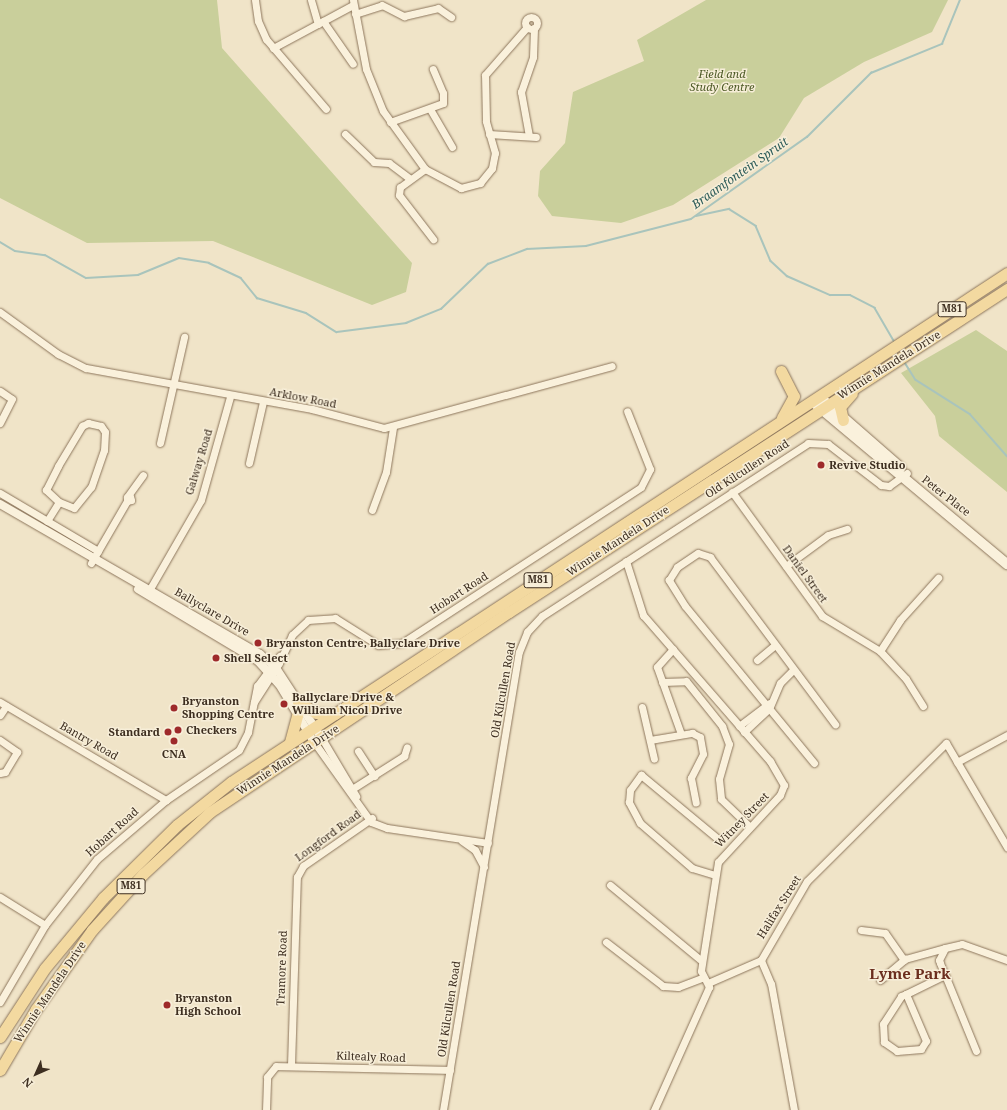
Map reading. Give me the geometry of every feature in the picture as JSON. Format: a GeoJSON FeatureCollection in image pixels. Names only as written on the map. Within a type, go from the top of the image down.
{"type":"FeatureCollection","features":[{"type":"Feature","properties":{"kind":"main road","name":"Winnie Mandela Drive"},"geometry":{"type":"LineString","coordinates":[[0,1070],[72,955],[143,874],[210,812],[820,403],[898,345],[1007,273]]}},
{"type":"Feature","properties":{"kind":"main road","name":"Winnie Mandela Drive"},"geometry":{"type":"LineString","coordinates":[[0,1037],[45,968],[113,887],[202,804],[290,742],[775,426],[895,362],[1007,289]]}},
{"type":"Feature","properties":{"kind":"main road"},"geometry":{"type":"LineString","coordinates":[[775,426],[793,402],[792,387],[781,371]]}},
{"type":"Feature","properties":{"kind":"main road"},"geometry":{"type":"LineString","coordinates":[[843,420],[841,403],[874,374]]}},
{"type":"Feature","properties":{"kind":"main road","name":"Peter Place"},"geometry":{"type":"LineString","coordinates":[[820,403],[843,420],[1007,564]]}},
{"type":"Feature","properties":{"kind":"main road","name":"Peter Place"},"geometry":{"type":"LineString","coordinates":[[820,403],[906,476],[1007,556]]}},
{"type":"Feature","properties":{"kind":"main road"},"geometry":{"type":"LineString","coordinates":[[298,702],[316,713],[335,714]]}},
{"type":"Feature","properties":{"kind":"main road"},"geometry":{"type":"LineString","coordinates":[[290,742],[297,715]]}},
{"type":"Feature","properties":{"kind":"street"},"geometry":{"type":"LineString","coordinates":[[255,0],[260,28],[273,48],[326,109]]}},
{"type":"Feature","properties":{"kind":"street"},"geometry":{"type":"LineString","coordinates":[[311,0],[320,23],[353,64]]}},
{"type":"Feature","properties":{"kind":"street"},"geometry":{"type":"LineString","coordinates":[[273,48],[320,23],[353,2],[354,14],[371,86],[390,122],[425,169],[456,187],[475,185],[488,175],[494,161],[489,134],[485,75],[530,28],[533,57],[521,92],[532,137],[489,134]]}},
{"type":"Feature","properties":{"kind":"street"},"geometry":{"type":"LineString","coordinates":[[354,14],[382,5],[404,16],[438,8],[450,17]]}},
{"type":"Feature","properties":{"kind":"street"},"geometry":{"type":"LineString","coordinates":[[390,122],[430,109],[445,99],[433,69]]}},
{"type":"Feature","properties":{"kind":"street"},"geometry":{"type":"LineString","coordinates":[[430,109],[452,147]]}},
{"type":"Feature","properties":{"kind":"street"},"geometry":{"type":"LineString","coordinates":[[345,134],[374,162],[389,163],[410,179]]}},
{"type":"Feature","properties":{"kind":"street"},"geometry":{"type":"LineString","coordinates":[[425,169],[400,188],[398,195],[433,238]]}},
{"type":"Feature","properties":{"kind":"street","name":"Arklow Road"},"geometry":{"type":"LineString","coordinates":[[0,312],[72,363],[175,386],[393,428],[491,396],[612,366]]}},
{"type":"Feature","properties":{"kind":"street"},"geometry":{"type":"LineString","coordinates":[[160,443],[175,386],[184,337]]}},
{"type":"Feature","properties":{"kind":"street"},"geometry":{"type":"LineString","coordinates":[[0,391],[12,399],[0,422]]}},
{"type":"Feature","properties":{"kind":"street","name":"Galway Road"},"geometry":{"type":"LineString","coordinates":[[148,592],[201,500],[230,397]]}},
{"type":"Feature","properties":{"kind":"street"},"geometry":{"type":"LineString","coordinates":[[249,463],[263,402]]}},
{"type":"Feature","properties":{"kind":"street","name":"Hobart Road"},"geometry":{"type":"LineString","coordinates":[[0,1002],[45,925],[100,856],[166,800],[239,750],[248,732],[254,702],[271,669],[298,627],[323,616],[344,622],[378,645],[402,643],[635,491],[649,476],[647,457],[627,411]]}},
{"type":"Feature","properties":{"kind":"street"},"geometry":{"type":"LineString","coordinates":[[88,423],[101,426],[105,432],[104,450],[91,487],[74,508],[59,502],[48,494],[46,487],[82,426],[88,423]]}},
{"type":"Feature","properties":{"kind":"street"},"geometry":{"type":"LineString","coordinates":[[372,510],[389,462],[393,428]]}},
{"type":"Feature","properties":{"kind":"street","name":"Old Kilcullen Road"},"geometry":{"type":"LineString","coordinates":[[444,1110],[519,652],[527,632],[542,616],[732,492],[815,440],[828,444],[881,485],[889,486],[906,476]]}},
{"type":"Feature","properties":{"kind":"street"},"geometry":{"type":"LineString","coordinates":[[92,561],[143,475]]}},
{"type":"Feature","properties":{"kind":"street","name":"Daniel Street"},"geometry":{"type":"LineString","coordinates":[[732,492],[822,616],[880,651],[906,679],[923,706]]}},
{"type":"Feature","properties":{"kind":"street"},"geometry":{"type":"LineString","coordinates":[[0,493],[98,551]]}},
{"type":"Feature","properties":{"kind":"street"},"geometry":{"type":"LineString","coordinates":[[47,521],[59,502]]}},
{"type":"Feature","properties":{"kind":"street","name":"Ballyclare Drive"},"geometry":{"type":"LineString","coordinates":[[0,504],[92,561]]}},
{"type":"Feature","properties":{"kind":"street","name":"Ballyclare Drive"},"geometry":{"type":"LineString","coordinates":[[0,510],[148,592],[245,643],[271,669],[298,702],[311,729],[370,819]]}},
{"type":"Feature","properties":{"kind":"street"},"geometry":{"type":"LineString","coordinates":[[786,566],[828,535],[847,529]]}},
{"type":"Feature","properties":{"kind":"street"},"geometry":{"type":"LineString","coordinates":[[814,763],[768,705],[694,619],[671,585],[670,575],[693,556],[706,553],[834,724]]}},
{"type":"Feature","properties":{"kind":"street","name":"Witney Street"},"geometry":{"type":"LineString","coordinates":[[626,561],[639,610],[780,774],[784,784],[780,795],[723,854],[715,875],[702,961],[708,991],[654,1110]]}},
{"type":"Feature","properties":{"kind":"street"},"geometry":{"type":"LineString","coordinates":[[880,651],[900,620],[938,578]]}},
{"type":"Feature","properties":{"kind":"street"},"geometry":{"type":"LineString","coordinates":[[757,660],[775,645]]}},
{"type":"Feature","properties":{"kind":"street"},"geometry":{"type":"LineString","coordinates":[[673,650],[658,664],[662,682],[677,715],[681,734]]}},
{"type":"Feature","properties":{"kind":"street","name":"Ballyclare Drive"},"geometry":{"type":"LineString","coordinates":[[271,669],[297,715],[311,729]]}},
{"type":"Feature","properties":{"kind":"street"},"geometry":{"type":"LineString","coordinates":[[741,729],[768,705],[780,683],[793,670]]}},
{"type":"Feature","properties":{"kind":"street"},"geometry":{"type":"LineString","coordinates":[[662,682],[684,680],[720,722],[729,744],[719,779],[722,799],[750,827]]}},
{"type":"Feature","properties":{"kind":"street"},"geometry":{"type":"LineString","coordinates":[[0,715],[2,704]]}},
{"type":"Feature","properties":{"kind":"street","name":"Bantry Road"},"geometry":{"type":"LineString","coordinates":[[2,704],[166,800]]}},
{"type":"Feature","properties":{"kind":"street"},"geometry":{"type":"LineString","coordinates":[[642,707],[654,759]]}},
{"type":"Feature","properties":{"kind":"street"},"geometry":{"type":"LineString","coordinates":[[650,740],[681,734],[696,733],[703,744],[701,761],[692,774],[696,803]]}},
{"type":"Feature","properties":{"kind":"street"},"geometry":{"type":"LineString","coordinates":[[1007,735],[957,762],[1007,847]]}},
{"type":"Feature","properties":{"kind":"street"},"geometry":{"type":"LineString","coordinates":[[0,740],[17,752],[6,771],[0,773]]}},
{"type":"Feature","properties":{"kind":"street","name":"Ballyclare Drive"},"geometry":{"type":"LineString","coordinates":[[318,740],[352,789],[370,819]]}},
{"type":"Feature","properties":{"kind":"street","name":"Halifax Street"},"geometry":{"type":"LineString","coordinates":[[761,960],[807,881],[946,743],[957,762]]}},
{"type":"Feature","properties":{"kind":"street"},"geometry":{"type":"LineString","coordinates":[[352,789],[404,756],[407,746]]}},
{"type":"Feature","properties":{"kind":"street"},"geometry":{"type":"LineString","coordinates":[[358,751],[374,776]]}},
{"type":"Feature","properties":{"kind":"street"},"geometry":{"type":"LineString","coordinates":[[715,875],[692,868],[640,823],[629,802],[630,790],[641,775],[717,838]]}},
{"type":"Feature","properties":{"kind":"street"},"geometry":{"type":"LineString","coordinates":[[370,819],[394,828],[488,843]]}},
{"type":"Feature","properties":{"kind":"street","name":"Longford Road"},"geometry":{"type":"LineString","coordinates":[[298,872],[370,819]]}},
{"type":"Feature","properties":{"kind":"street"},"geometry":{"type":"LineString","coordinates":[[459,839],[475,850],[484,868]]}},
{"type":"Feature","properties":{"kind":"street","name":"Tramore Road"},"geometry":{"type":"LineString","coordinates":[[291,1065],[298,872]]}},
{"type":"Feature","properties":{"kind":"street"},"geometry":{"type":"LineString","coordinates":[[610,885],[702,961]]}},
{"type":"Feature","properties":{"kind":"street"},"geometry":{"type":"LineString","coordinates":[[0,898],[45,925]]}},
{"type":"Feature","properties":{"kind":"street"},"geometry":{"type":"LineString","coordinates":[[861,930],[885,933],[904,960]]}},
{"type":"Feature","properties":{"kind":"street"},"geometry":{"type":"LineString","coordinates":[[606,942],[663,986],[678,987],[705,981],[761,960],[771,984],[794,1110]]}},
{"type":"Feature","properties":{"kind":"street"},"geometry":{"type":"LineString","coordinates":[[880,980],[904,960],[962,944],[1007,960]]}},
{"type":"Feature","properties":{"kind":"street"},"geometry":{"type":"LineString","coordinates":[[945,948],[939,960],[976,1051]]}},
{"type":"Feature","properties":{"kind":"street"},"geometry":{"type":"LineString","coordinates":[[906,994],[926,1041],[921,1049],[897,1051],[886,1046],[882,1027],[898,999],[906,994],[945,976]]}},
{"type":"Feature","properties":{"kind":"street","name":"Kiltealy Road"},"geometry":{"type":"LineString","coordinates":[[266,1110],[268,1074],[274,1067],[291,1065],[450,1070]]}},
{"type":"Feature","properties":{"kind":"green space"},"geometry":{"type":"Polygon","coordinates":[[[0,0],[217,0],[222,48],[412,263],[406,292],[372,305],[213,241],[87,243],[0,198],[0,0]]]}},
{"type":"Feature","properties":{"kind":"green space","name":"Field and Study Centre"},"geometry":{"type":"Polygon","coordinates":[[[706,0],[948,0],[932,32],[864,62],[804,98],[779,138],[673,205],[621,223],[552,216],[538,196],[540,171],[565,143],[573,92],[644,61],[637,40],[706,0]]]}},
{"type":"Feature","properties":{"kind":"green space"},"geometry":{"type":"Polygon","coordinates":[[[976,330],[1007,351],[1007,492],[939,436],[935,416],[901,373],[976,330]]]}},
{"type":"Feature","properties":{"kind":"waterway","name":"Braamfontein Spruit"},"geometry":{"type":"LineString","coordinates":[[0,242],[15,251],[45,255],[86,278],[138,275],[179,258],[209,263],[241,278],[257,298],[306,313],[337,332],[406,323],[441,309],[488,264],[527,249],[586,246],[691,219],[807,137],[871,73],[942,44],[960,0]]}},
{"type":"Feature","properties":{"kind":"waterway"},"geometry":{"type":"LineString","coordinates":[[696,216],[729,209],[756,226],[771,261],[787,276],[830,295],[850,295],[875,308],[895,342]]}},
{"type":"Feature","properties":{"kind":"waterway"},"geometry":{"type":"LineString","coordinates":[[904,361],[916,380],[970,414],[1007,456]]}},
{"type":"Feature","properties":{"kind":"place","name":"Revive Studio"},"geometry":{"type":"Point","coordinates":[821,465]}},
{"type":"Feature","properties":{"kind":"place","name":"Bryanston Centre, Ballyclare Drive"},"geometry":{"type":"Point","coordinates":[258,643]}},
{"type":"Feature","properties":{"kind":"place","name":"Shell Select"},"geometry":{"type":"Point","coordinates":[216,658]}},
{"type":"Feature","properties":{"kind":"place","name":"Ballyclare Drive & William Nicol Drive"},"geometry":{"type":"Point","coordinates":[284,704]}},
{"type":"Feature","properties":{"kind":"place","name":"Bryanston Shopping Centre"},"geometry":{"type":"Point","coordinates":[174,708]}},
{"type":"Feature","properties":{"kind":"place","name":"Checkers"},"geometry":{"type":"Point","coordinates":[178,730]}},
{"type":"Feature","properties":{"kind":"place","name":"Standard"},"geometry":{"type":"Point","coordinates":[168,732]}},
{"type":"Feature","properties":{"kind":"place","name":"CNA"},"geometry":{"type":"Point","coordinates":[174,741]}},
{"type":"Feature","properties":{"kind":"place","name":"Bryanston High School"},"geometry":{"type":"Point","coordinates":[167,1005]}},
{"type":"Feature","properties":{"kind":"district","name":"Lyme Park"},"geometry":{"type":"Point","coordinates":[910,974]}}]}
